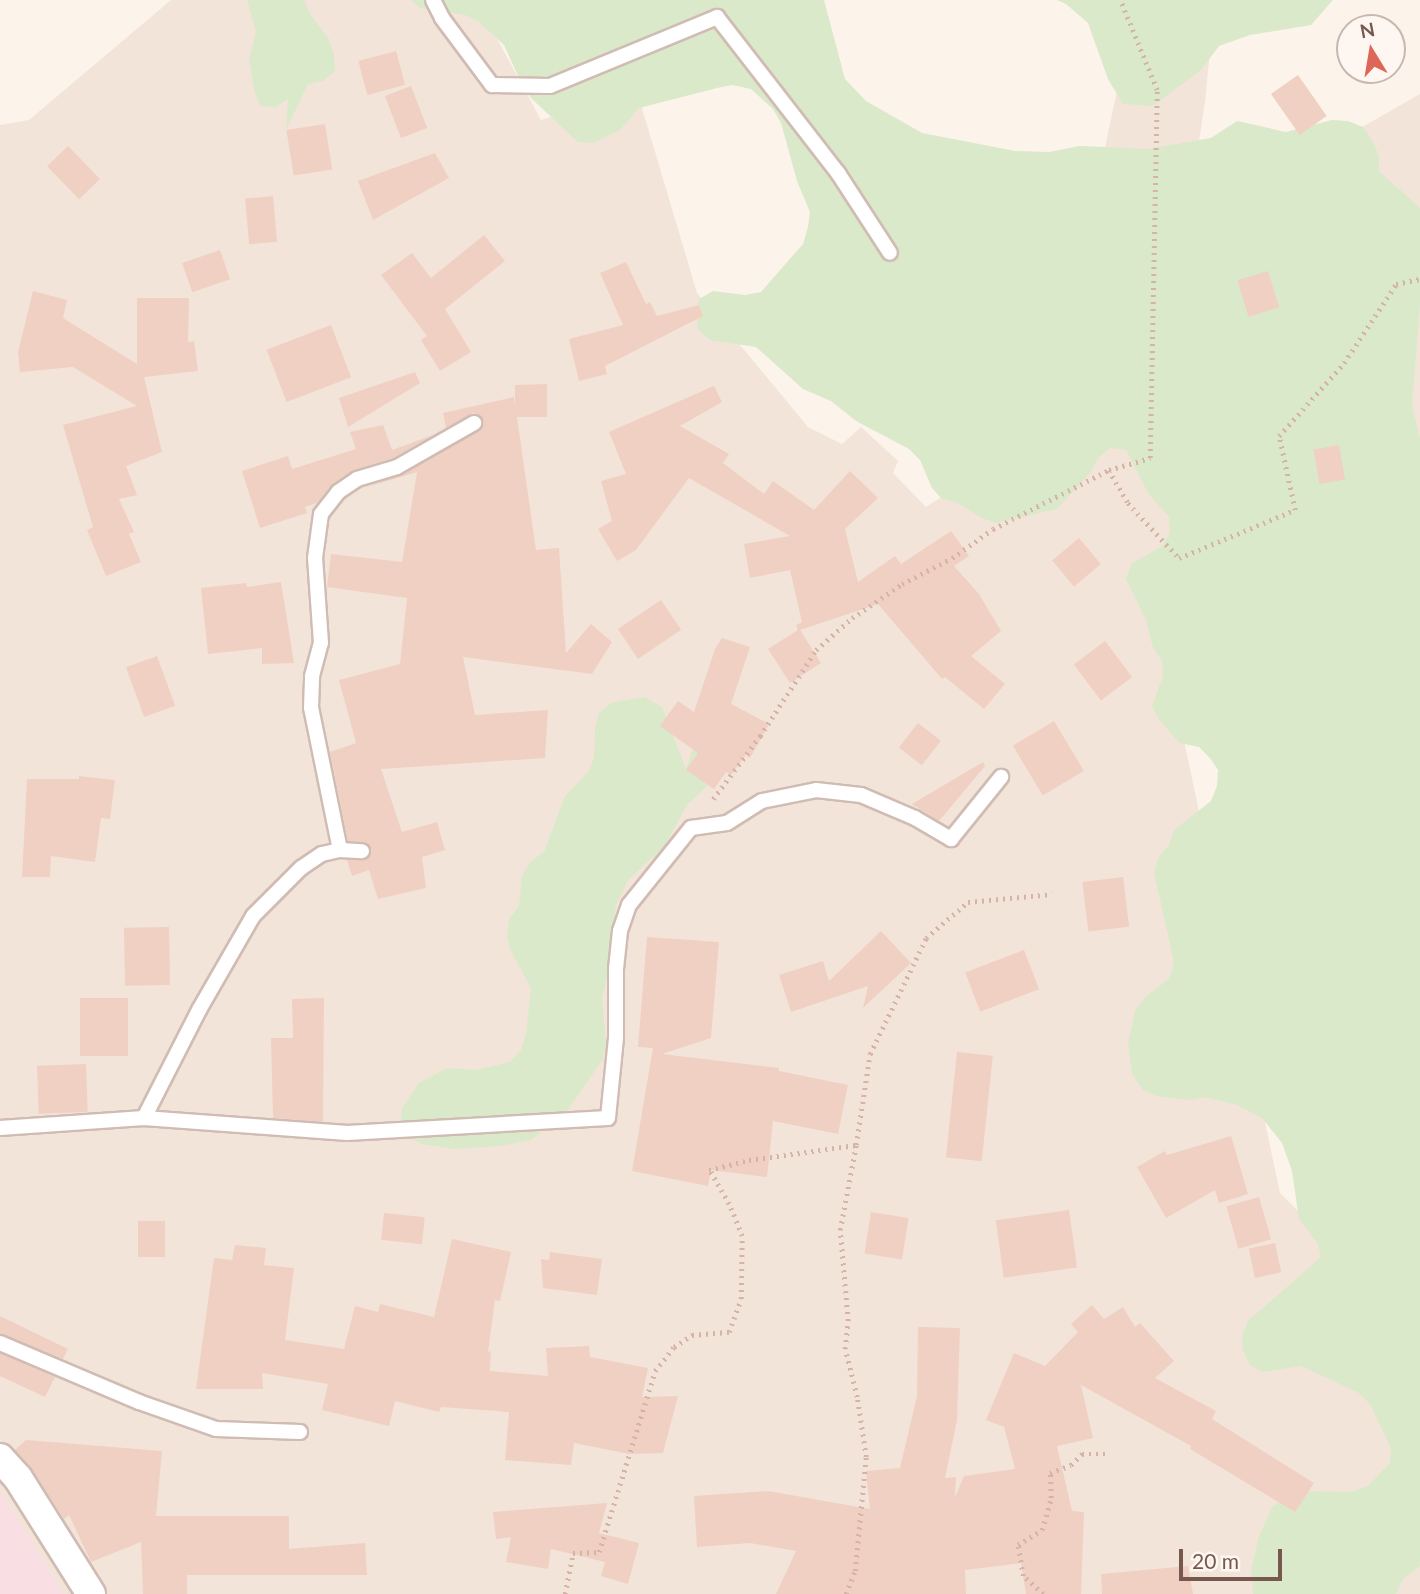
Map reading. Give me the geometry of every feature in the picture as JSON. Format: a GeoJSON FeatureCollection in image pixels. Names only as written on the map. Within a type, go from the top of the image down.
{"type":"FeatureCollection","features":[{"type":"Feature","properties":{"kind":"street"},"geometry":{"type":"LineString","coordinates":[[0,1458],[18,1478],[91,1594]]}},
{"type":"Feature","properties":{"kind":"lane"},"geometry":{"type":"LineString","coordinates":[[433,0],[442,19],[492,85],[550,86],[717,18],[838,173],[891,253]]}},
{"type":"Feature","properties":{"kind":"lane"},"geometry":{"type":"LineString","coordinates":[[340,850],[312,708],[312,676],[321,643],[315,558],[321,514],[338,492],[357,479],[397,467],[474,423]]}},
{"type":"Feature","properties":{"kind":"lane"},"geometry":{"type":"LineString","coordinates":[[0,1128],[145,1118],[347,1133],[608,1118],[616,1038],[616,969],[620,931],[629,905],[691,828],[727,823],[762,801],[816,790],[861,795],[915,818],[951,839],[1002,778]]}},
{"type":"Feature","properties":{"kind":"lane"},"geometry":{"type":"LineString","coordinates":[[145,1118],[198,1010],[253,916],[302,867],[322,854],[340,850],[362,850]]}},
{"type":"Feature","properties":{"kind":"lane"},"geometry":{"type":"LineString","coordinates":[[0,1343],[126,1397],[216,1429],[300,1432]]}},
{"type":"Feature","properties":{"kind":"path"},"geometry":{"type":"LineString","coordinates":[[691,828],[760,736],[816,650],[852,618],[902,584],[952,558],[993,529],[1109,470],[1150,458],[1157,90],[1121,0]]}},
{"type":"Feature","properties":{"kind":"path"},"geometry":{"type":"LineString","coordinates":[[1109,470],[1141,519],[1179,558],[1295,510],[1279,436],[1344,363],[1396,284],[1420,279]]}},
{"type":"Feature","properties":{"kind":"path"},"geometry":{"type":"LineString","coordinates":[[846,1594],[855,1571],[866,1457],[857,1397],[845,1349],[848,1321],[840,1230],[870,1054],[926,938],[968,902],[1052,894]]}},
{"type":"Feature","properties":{"kind":"path"},"geometry":{"type":"LineString","coordinates":[[565,1594],[573,1553],[599,1552],[655,1371],[674,1347],[692,1335],[729,1332],[741,1299],[742,1236],[729,1204],[709,1170],[749,1160],[856,1145]]}},
{"type":"Feature","properties":{"kind":"path"},"geometry":{"type":"LineString","coordinates":[[1043,1594],[1023,1576],[1018,1545],[1042,1530],[1051,1498],[1050,1473],[1071,1465],[1082,1454],[1106,1454]]}},
{"type":"Feature","properties":{"kind":"shaded area"},"geometry":{"type":"Polygon","coordinates":[[[171,0],[476,0],[541,120],[636,88],[697,293],[808,427],[842,444],[861,427],[898,461],[893,473],[926,507],[958,486],[1033,490],[1118,86],[1215,0],[1205,102],[1190,199],[1350,134],[1420,94],[1420,631],[1156,609],[1280,1193],[1339,1252],[1420,1432],[1420,1594],[0,1594],[0,125],[29,120],[171,0]]]}},
{"type":"Feature","properties":{"kind":"shaded area"},"geometry":{"type":"Polygon","coordinates":[[[1,1493],[64,1594],[0,1594],[1,1493]]]}},
{"type":"Feature","properties":{"kind":"green space"},"geometry":{"type":"Polygon","coordinates":[[[247,0],[304,0],[310,14],[329,39],[334,55],[335,71],[323,81],[308,84],[286,130],[288,99],[276,107],[260,106],[255,93],[249,60],[256,31],[247,0]]]}},
{"type":"Feature","properties":{"kind":"green space"},"geometry":{"type":"Polygon","coordinates":[[[411,0],[824,0],[845,79],[866,101],[922,133],[1015,151],[1049,152],[1080,146],[1147,149],[1211,138],[1237,121],[1286,132],[1332,120],[1348,121],[1363,127],[1372,140],[1379,156],[1379,171],[1420,208],[1420,304],[1412,405],[1420,439],[1420,1566],[1403,1579],[1396,1594],[1253,1594],[1251,1571],[1259,1536],[1273,1506],[1300,1491],[1352,1492],[1368,1486],[1390,1463],[1391,1448],[1370,1404],[1359,1393],[1301,1366],[1262,1372],[1250,1365],[1243,1351],[1242,1336],[1248,1321],[1321,1257],[1318,1244],[1299,1219],[1292,1171],[1282,1143],[1262,1118],[1237,1105],[1205,1097],[1190,1100],[1156,1096],[1143,1090],[1132,1074],[1128,1043],[1135,1011],[1145,997],[1169,979],[1174,963],[1154,872],[1159,856],[1169,845],[1174,830],[1211,801],[1217,786],[1218,770],[1210,758],[1199,747],[1180,743],[1160,721],[1152,706],[1163,676],[1162,661],[1153,648],[1146,620],[1126,579],[1132,563],[1161,547],[1170,533],[1169,517],[1148,493],[1126,450],[1110,448],[1098,458],[1090,473],[1057,509],[996,523],[982,518],[956,502],[942,499],[932,488],[920,460],[909,449],[856,421],[831,401],[803,389],[756,347],[710,340],[698,329],[696,314],[699,299],[713,291],[745,295],[761,292],[803,244],[808,227],[810,212],[797,181],[781,123],[773,109],[751,89],[732,85],[639,108],[620,130],[593,143],[578,142],[533,100],[524,89],[504,45],[479,22],[465,15],[420,8],[411,0]]]}},
{"type":"Feature","properties":{"kind":"green space"},"geometry":{"type":"Polygon","coordinates":[[[1057,0],[1333,0],[1311,25],[1250,35],[1219,46],[1201,70],[1153,106],[1123,104],[1108,79],[1088,23],[1066,4],[1057,0]]]}},
{"type":"Feature","properties":{"kind":"green space"},"geometry":{"type":"Polygon","coordinates":[[[644,697],[662,707],[686,769],[696,740],[709,784],[687,805],[664,847],[629,879],[616,905],[610,966],[602,998],[606,1043],[603,1059],[567,1111],[531,1140],[500,1146],[454,1149],[422,1144],[408,1136],[401,1123],[402,1108],[419,1083],[447,1068],[476,1070],[510,1062],[521,1050],[526,1034],[531,988],[510,949],[507,934],[509,919],[519,906],[522,876],[530,862],[544,852],[565,796],[588,772],[594,758],[595,728],[599,713],[611,703],[644,697]]]}},
{"type":"Feature","properties":{"kind":"building"},"geometry":{"type":"Polygon","coordinates":[[[396,51],[405,85],[367,95],[358,61],[396,51]]]}},
{"type":"Feature","properties":{"kind":"building"},"geometry":{"type":"Polygon","coordinates":[[[1298,75],[1327,116],[1300,135],[1271,94],[1298,75]]]}},
{"type":"Feature","properties":{"kind":"building"},"geometry":{"type":"Polygon","coordinates":[[[411,86],[427,128],[401,138],[385,96],[411,86]]]}},
{"type":"Feature","properties":{"kind":"building"},"geometry":{"type":"Polygon","coordinates":[[[325,124],[332,169],[294,176],[286,130],[325,124]]]}},
{"type":"Feature","properties":{"kind":"building"},"geometry":{"type":"Polygon","coordinates":[[[68,146],[100,179],[79,199],[47,166],[68,146]]]}},
{"type":"Feature","properties":{"kind":"building"},"geometry":{"type":"Polygon","coordinates":[[[435,153],[449,178],[373,220],[358,181],[435,153]]]}},
{"type":"Feature","properties":{"kind":"building"},"geometry":{"type":"Polygon","coordinates":[[[273,196],[277,242],[249,244],[245,198],[273,196]]]}},
{"type":"Feature","properties":{"kind":"building"},"geometry":{"type":"Polygon","coordinates":[[[484,235],[505,261],[445,309],[471,352],[440,371],[421,340],[427,336],[381,275],[412,253],[431,278],[484,235]]]}},
{"type":"Feature","properties":{"kind":"building"},"geometry":{"type":"Polygon","coordinates":[[[220,250],[230,279],[192,292],[182,263],[220,250]]]}},
{"type":"Feature","properties":{"kind":"building"},"geometry":{"type":"Polygon","coordinates":[[[626,262],[646,304],[650,302],[657,316],[699,305],[703,316],[605,366],[607,374],[579,381],[569,339],[623,325],[600,273],[626,262]]]}},
{"type":"Feature","properties":{"kind":"building"},"geometry":{"type":"Polygon","coordinates":[[[1268,271],[1279,307],[1249,317],[1237,280],[1268,271]]]}},
{"type":"Feature","properties":{"kind":"building"},"geometry":{"type":"Polygon","coordinates":[[[33,291],[67,300],[63,318],[137,364],[137,298],[189,298],[188,342],[194,341],[198,371],[144,377],[162,452],[126,466],[137,495],[119,499],[134,532],[129,534],[141,562],[106,576],[87,530],[93,527],[63,425],[137,406],[73,367],[20,372],[18,352],[33,291]]]}},
{"type":"Feature","properties":{"kind":"building"},"geometry":{"type":"Polygon","coordinates":[[[331,325],[351,377],[287,402],[267,350],[331,325]]]}},
{"type":"Feature","properties":{"kind":"building"},"geometry":{"type":"Polygon","coordinates":[[[415,372],[420,383],[348,427],[339,398],[415,372]]]}},
{"type":"Feature","properties":{"kind":"building"},"geometry":{"type":"Polygon","coordinates":[[[547,384],[547,417],[517,417],[536,550],[559,548],[566,653],[591,624],[612,642],[592,674],[463,657],[475,715],[548,710],[545,758],[381,769],[402,832],[437,822],[445,850],[422,857],[426,888],[378,899],[369,870],[352,876],[347,860],[366,860],[372,851],[367,843],[348,841],[330,752],[356,743],[339,680],[400,664],[407,598],[327,587],[331,554],[402,562],[417,472],[357,490],[402,475],[483,427],[482,418],[473,413],[446,428],[443,413],[514,397],[515,407],[515,385],[547,384]]]}},
{"type":"Feature","properties":{"kind":"building"},"geometry":{"type":"Polygon","coordinates":[[[714,386],[722,402],[680,426],[729,454],[723,463],[764,494],[773,481],[814,510],[850,471],[878,498],[845,529],[858,582],[895,556],[901,564],[951,531],[969,556],[954,566],[979,594],[1001,631],[971,656],[1005,684],[984,709],[945,677],[942,679],[878,604],[800,630],[821,663],[790,683],[768,649],[798,630],[796,625],[802,622],[790,570],[750,578],[744,544],[790,536],[689,478],[636,550],[617,561],[598,529],[612,521],[601,481],[626,474],[609,432],[714,386]]]}},
{"type":"Feature","properties":{"kind":"building"},"geometry":{"type":"Polygon","coordinates":[[[383,425],[392,450],[433,435],[393,458],[352,471],[332,484],[317,503],[305,507],[307,513],[260,528],[242,471],[288,456],[292,469],[356,449],[350,432],[383,425]]]}},
{"type":"Feature","properties":{"kind":"building"},"geometry":{"type":"Polygon","coordinates":[[[1339,445],[1345,479],[1319,484],[1313,450],[1339,445]]]}},
{"type":"Feature","properties":{"kind":"building"},"geometry":{"type":"Polygon","coordinates":[[[1079,538],[1101,564],[1074,587],[1052,560],[1079,538]]]}},
{"type":"Feature","properties":{"kind":"building"},"geometry":{"type":"Polygon","coordinates":[[[281,582],[294,663],[262,664],[262,648],[208,654],[201,588],[246,583],[247,587],[281,582]]]}},
{"type":"Feature","properties":{"kind":"building"},"geometry":{"type":"Polygon","coordinates":[[[661,600],[681,630],[638,659],[618,629],[661,600]]]}},
{"type":"Feature","properties":{"kind":"building"},"geometry":{"type":"Polygon","coordinates":[[[722,638],[750,647],[731,704],[769,724],[750,758],[746,755],[731,775],[726,772],[714,789],[686,770],[698,753],[660,726],[678,701],[694,712],[715,649],[722,638]]]}},
{"type":"Feature","properties":{"kind":"building"},"geometry":{"type":"Polygon","coordinates":[[[1105,641],[1132,677],[1101,700],[1074,664],[1105,641]]]}},
{"type":"Feature","properties":{"kind":"building"},"geometry":{"type":"Polygon","coordinates":[[[157,656],[175,706],[144,717],[126,667],[157,656]]]}},
{"type":"Feature","properties":{"kind":"building"},"geometry":{"type":"Polygon","coordinates":[[[1054,721],[1084,771],[1043,795],[1013,746],[1054,721]]]}},
{"type":"Feature","properties":{"kind":"building"},"geometry":{"type":"Polygon","coordinates":[[[918,723],[941,741],[922,765],[899,747],[918,723]]]}},
{"type":"Feature","properties":{"kind":"building"},"geometry":{"type":"Polygon","coordinates":[[[983,762],[985,766],[939,821],[912,804],[983,762]]]}},
{"type":"Feature","properties":{"kind":"building"},"geometry":{"type":"Polygon","coordinates":[[[79,776],[115,780],[110,819],[101,818],[95,862],[51,856],[50,877],[22,877],[27,779],[79,779],[79,776]]]}},
{"type":"Feature","properties":{"kind":"building"},"geometry":{"type":"Polygon","coordinates":[[[1123,877],[1129,927],[1088,932],[1082,882],[1123,877]]]}},
{"type":"Feature","properties":{"kind":"building"},"geometry":{"type":"Polygon","coordinates":[[[169,927],[170,985],[125,986],[124,928],[169,927]]]}},
{"type":"Feature","properties":{"kind":"building"},"geometry":{"type":"Polygon","coordinates":[[[881,931],[911,963],[863,1008],[868,986],[791,1012],[779,975],[823,961],[829,981],[881,931]]]}},
{"type":"Feature","properties":{"kind":"building"},"geometry":{"type":"Polygon","coordinates":[[[647,937],[719,942],[711,1038],[662,1054],[779,1068],[779,1071],[848,1085],[838,1134],[773,1121],[767,1177],[711,1170],[708,1186],[632,1171],[653,1048],[638,1047],[647,937]]]}},
{"type":"Feature","properties":{"kind":"building"},"geometry":{"type":"Polygon","coordinates":[[[1024,950],[1039,989],[980,1012],[965,973],[1024,950]]]}},
{"type":"Feature","properties":{"kind":"building"},"geometry":{"type":"Polygon","coordinates":[[[80,998],[128,998],[128,1056],[80,1056],[80,998]]]}},
{"type":"Feature","properties":{"kind":"building"},"geometry":{"type":"Polygon","coordinates":[[[324,998],[323,1122],[273,1118],[271,1038],[293,1038],[292,999],[324,998]]]}},
{"type":"Feature","properties":{"kind":"building"},"geometry":{"type":"Polygon","coordinates":[[[957,1052],[993,1056],[982,1161],[946,1157],[957,1052]]]}},
{"type":"Feature","properties":{"kind":"building"},"geometry":{"type":"Polygon","coordinates":[[[86,1064],[88,1112],[39,1114],[37,1066],[86,1064]]]}},
{"type":"Feature","properties":{"kind":"building"},"geometry":{"type":"Polygon","coordinates":[[[1231,1136],[1248,1194],[1219,1203],[1215,1190],[1166,1218],[1137,1167],[1165,1151],[1167,1155],[1231,1136]]]}},
{"type":"Feature","properties":{"kind":"building"},"geometry":{"type":"Polygon","coordinates":[[[1259,1197],[1271,1239],[1238,1249],[1226,1206],[1259,1197]]]}},
{"type":"Feature","properties":{"kind":"building"},"geometry":{"type":"Polygon","coordinates":[[[1069,1210],[1077,1267],[1004,1278],[996,1220],[1069,1210]]]}},
{"type":"Feature","properties":{"kind":"building"},"geometry":{"type":"Polygon","coordinates":[[[871,1212],[909,1218],[902,1259],[864,1253],[871,1212]]]}},
{"type":"Feature","properties":{"kind":"building"},"geometry":{"type":"Polygon","coordinates":[[[384,1213],[425,1217],[422,1244],[381,1240],[384,1213]]]}},
{"type":"Feature","properties":{"kind":"building"},"geometry":{"type":"Polygon","coordinates":[[[138,1221],[165,1221],[165,1257],[138,1257],[138,1221]]]}},
{"type":"Feature","properties":{"kind":"building"},"geometry":{"type":"Polygon","coordinates":[[[452,1239],[511,1252],[500,1301],[495,1300],[488,1352],[491,1351],[490,1371],[548,1376],[546,1348],[589,1346],[590,1357],[648,1368],[642,1397],[678,1396],[663,1453],[629,1454],[574,1443],[571,1465],[505,1460],[509,1412],[441,1407],[439,1412],[395,1401],[389,1426],[322,1410],[328,1384],[262,1373],[263,1389],[196,1389],[214,1258],[232,1260],[235,1245],[266,1248],[264,1265],[294,1268],[285,1340],[344,1349],[355,1306],[378,1312],[380,1304],[434,1317],[452,1239]]]}},
{"type":"Feature","properties":{"kind":"building"},"geometry":{"type":"Polygon","coordinates":[[[1275,1243],[1281,1272],[1255,1278],[1249,1249],[1275,1243]]]}},
{"type":"Feature","properties":{"kind":"building"},"geometry":{"type":"Polygon","coordinates":[[[550,1252],[602,1259],[597,1295],[543,1288],[541,1259],[549,1260],[550,1252]]]}},
{"type":"Feature","properties":{"kind":"building"},"geometry":{"type":"Polygon","coordinates":[[[1092,1305],[1104,1319],[1123,1307],[1135,1327],[1140,1323],[1174,1361],[1155,1378],[1216,1411],[1212,1419],[1314,1483],[1295,1512],[1190,1449],[1191,1446],[1081,1385],[1093,1438],[1057,1446],[1072,1511],[1084,1512],[1081,1594],[1026,1594],[1021,1563],[965,1570],[966,1594],[776,1594],[796,1551],[750,1543],[697,1547],[694,1496],[768,1491],[870,1509],[866,1471],[900,1468],[917,1396],[918,1327],[960,1328],[957,1420],[945,1478],[956,1477],[955,1497],[964,1476],[1015,1469],[1004,1427],[986,1420],[1014,1353],[1045,1366],[1078,1332],[1071,1324],[1092,1305]]]}},
{"type":"Feature","properties":{"kind":"building"},"geometry":{"type":"Polygon","coordinates":[[[0,1316],[68,1349],[63,1359],[0,1334],[0,1316]]]}},
{"type":"Feature","properties":{"kind":"building"},"geometry":{"type":"Polygon","coordinates":[[[0,1353],[55,1377],[45,1397],[0,1376],[0,1353]]]}},
{"type":"Feature","properties":{"kind":"building"},"geometry":{"type":"Polygon","coordinates":[[[26,1440],[162,1451],[156,1516],[289,1516],[289,1549],[365,1543],[367,1575],[187,1575],[187,1594],[143,1594],[141,1542],[91,1562],[69,1515],[64,1519],[32,1469],[15,1450],[26,1440]]]}},
{"type":"Feature","properties":{"kind":"building"},"geometry":{"type":"Polygon","coordinates":[[[607,1503],[599,1533],[639,1543],[628,1584],[601,1576],[605,1562],[551,1549],[548,1569],[506,1562],[511,1537],[496,1539],[493,1512],[607,1503]]]}},
{"type":"Feature","properties":{"kind":"building"},"geometry":{"type":"Polygon","coordinates":[[[1188,1566],[1193,1594],[1102,1594],[1101,1574],[1188,1566]]]}}]}
